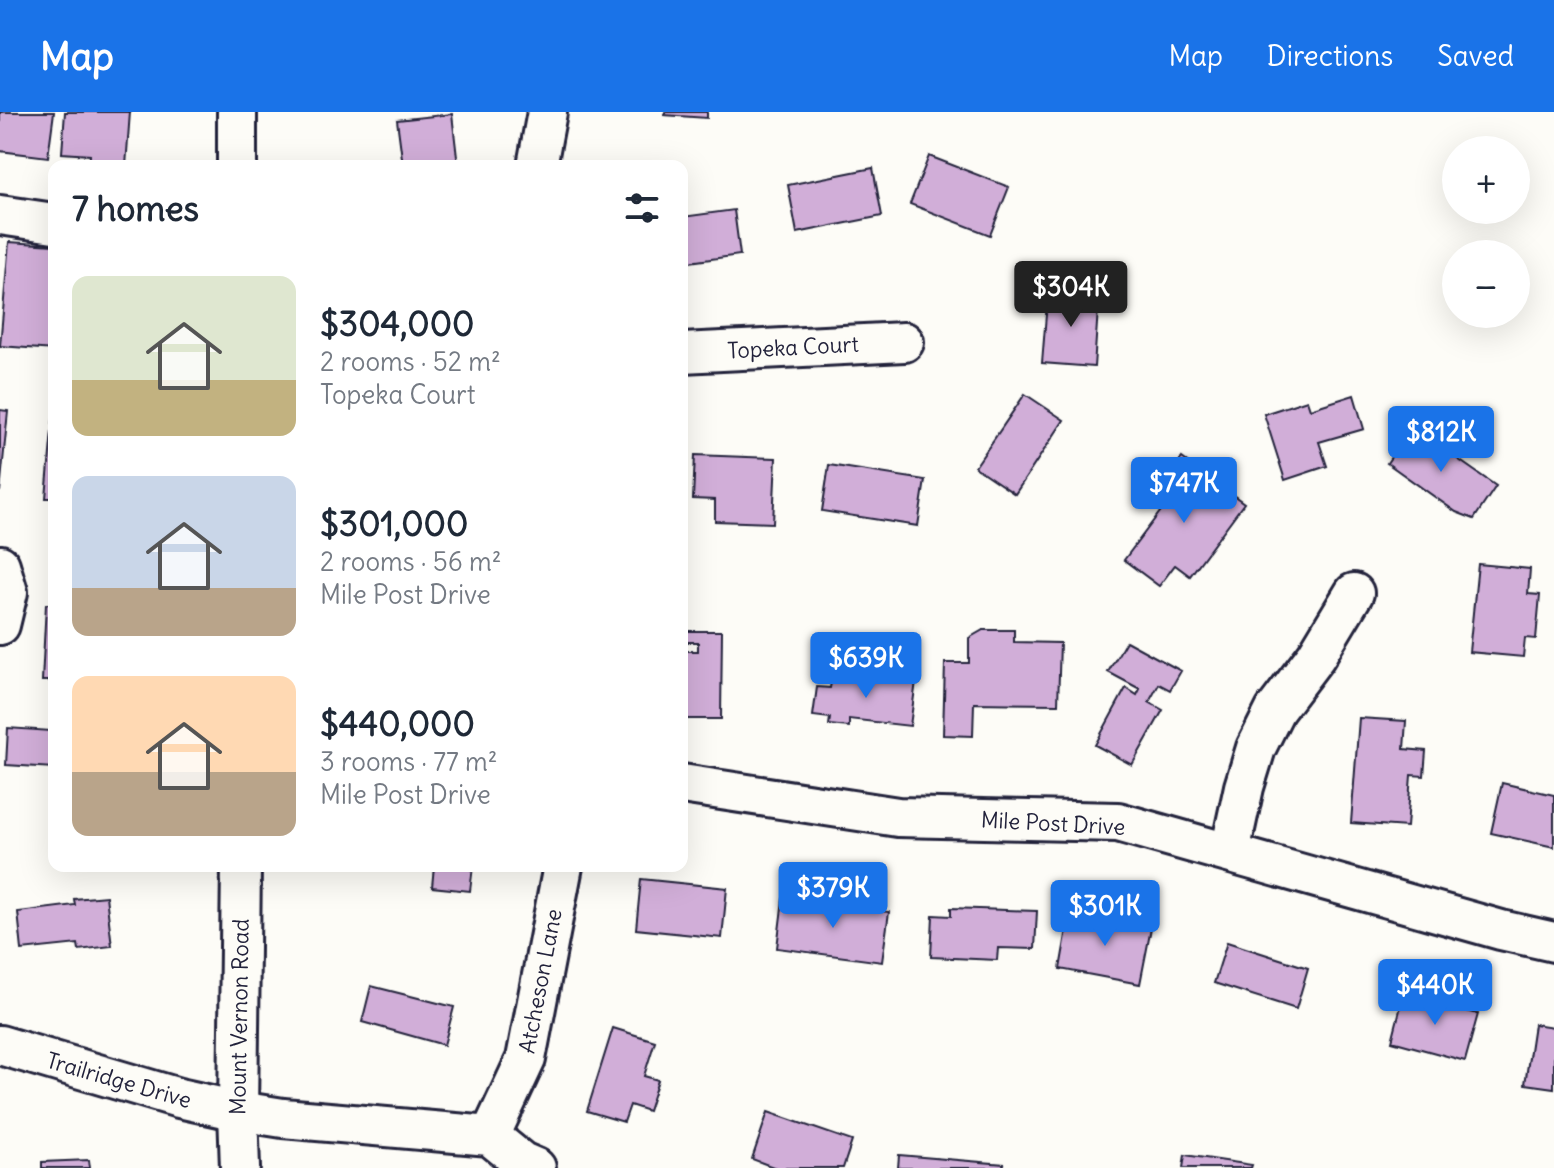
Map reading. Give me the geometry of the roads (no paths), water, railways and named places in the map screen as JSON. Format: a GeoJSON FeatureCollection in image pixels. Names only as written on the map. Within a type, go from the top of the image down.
{"type":"FeatureCollection","features":[{"type":"Feature","properties":{"kind":"street"},"geometry":{"type":"LineString","coordinates":[[237,112],[237,160]]}},
{"type":"Feature","properties":{"kind":"street"},"geometry":{"type":"LineString","coordinates":[[538,160],[547,112]]}},
{"type":"Feature","properties":{"kind":"street"},"geometry":{"type":"LineString","coordinates":[[0,215],[48,222]]}},
{"type":"Feature","properties":{"kind":"street","name":"Topeka Court"},"geometry":{"type":"LineString","coordinates":[[688,353],[904,342]]}},
{"type":"Feature","properties":{"kind":"street"},"geometry":{"type":"LineString","coordinates":[[0,565],[8,592],[0,625]]}},
{"type":"Feature","properties":{"kind":"street"},"geometry":{"type":"LineString","coordinates":[[1230,852],[1241,798],[1256,748],[1275,710],[1316,656],[1354,593]]}},
{"type":"Feature","properties":{"kind":"street","name":"Mile Post Drive"},"geometry":{"type":"LineString","coordinates":[[688,785],[898,817],[1118,822],[1501,930],[1554,942]]}},
{"type":"Feature","properties":{"kind":"street","name":"Mount Vernon Road"},"geometry":{"type":"LineString","coordinates":[[240,1168],[241,872]]}},
{"type":"Feature","properties":{"kind":"street","name":"Atcheson Lane"},"geometry":{"type":"LineString","coordinates":[[490,1136],[526,1059],[562,872]]}},
{"type":"Feature","properties":{"kind":"street","name":"Trailridge Drive"},"geometry":{"type":"LineString","coordinates":[[0,1045],[179,1098],[238,1111],[283,1118],[490,1136]]}},
{"type":"Feature","properties":{"kind":"street"},"geometry":{"type":"LineString","coordinates":[[490,1136],[522,1162],[536,1168]]}}]}
